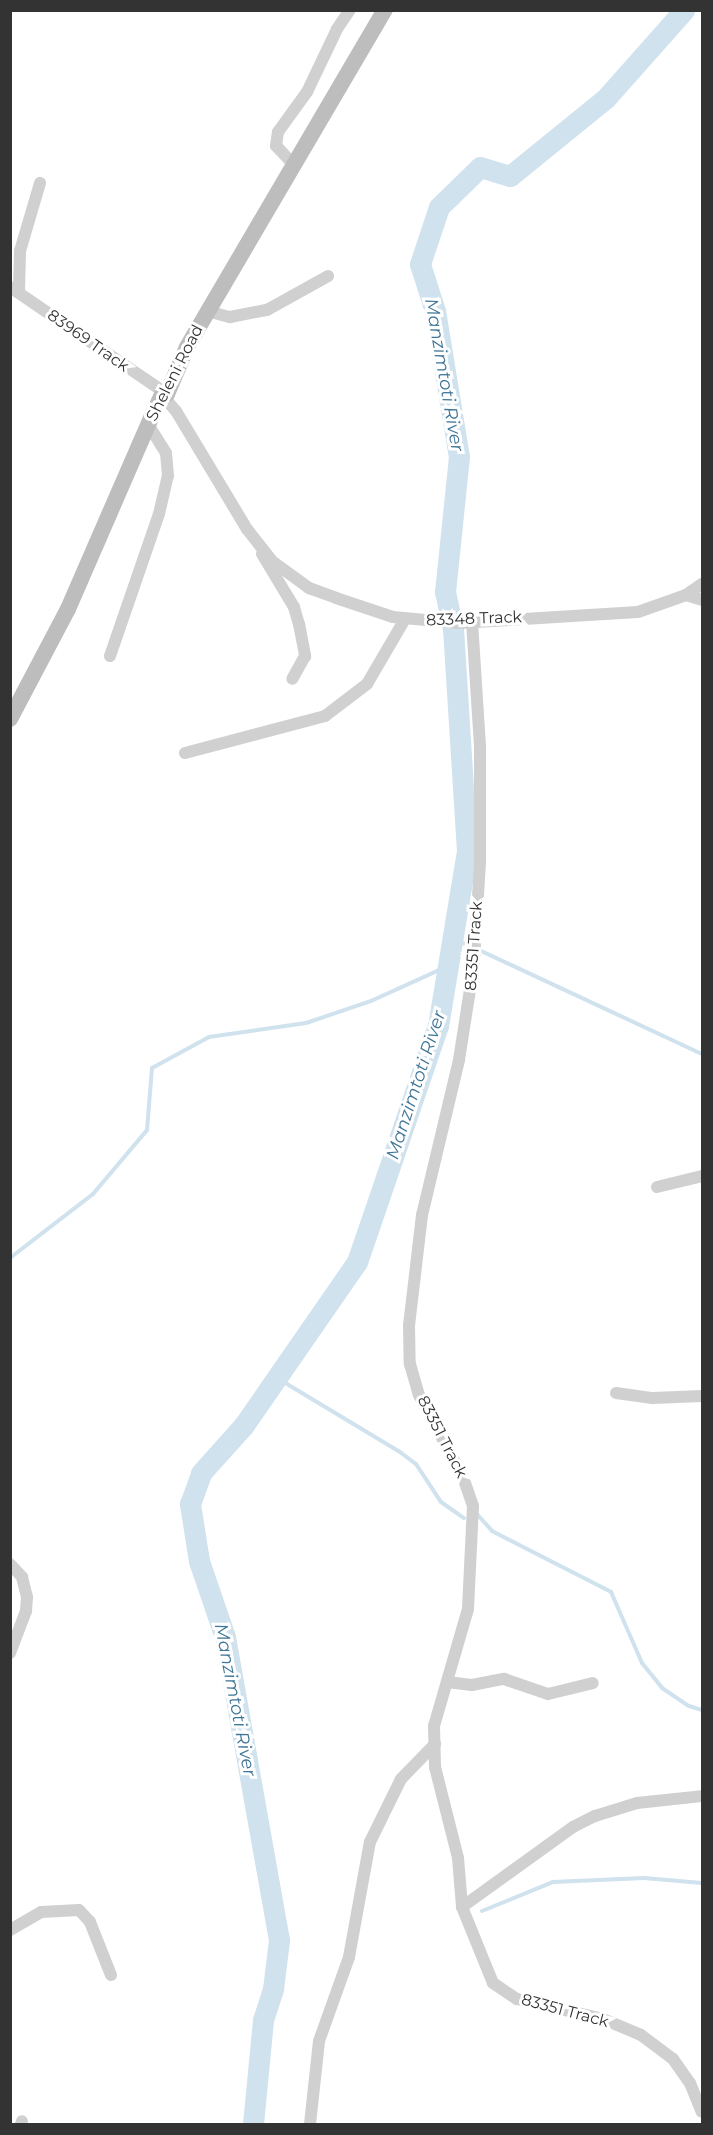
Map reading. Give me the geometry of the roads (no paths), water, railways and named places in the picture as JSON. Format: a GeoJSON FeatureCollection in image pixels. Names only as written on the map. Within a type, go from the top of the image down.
{"type":"FeatureCollection","features":[{"type":"Feature","properties":{"kind":"street"},"geometry":{"type":"LineString","coordinates":[[293,164],[276,146],[278,132],[307,92],[337,29],[350,10]]}},
{"type":"Feature","properties":{"kind":"street","name":"Sheleni Road"},"geometry":{"type":"LineString","coordinates":[[10,719],[68,609],[148,424],[207,311],[385,10]]}},
{"type":"Feature","properties":{"kind":"street"},"geometry":{"type":"LineString","coordinates":[[15,289],[20,251],[40,183]]}},
{"type":"Feature","properties":{"kind":"street"},"geometry":{"type":"LineString","coordinates":[[207,311],[230,317],[262,311],[328,276]]}},
{"type":"Feature","properties":{"kind":"street","name":"83969 Track"},"geometry":{"type":"LineString","coordinates":[[15,289],[164,395]]}},
{"type":"Feature","properties":{"kind":"street","name":"83348 Track"},"geometry":{"type":"LineString","coordinates":[[164,395],[177,411],[259,545],[272,561],[309,588],[405,619],[434,623],[459,623],[638,612],[686,595],[702,584]]}},
{"type":"Feature","properties":{"kind":"street"},"geometry":{"type":"LineString","coordinates":[[110,656],[159,514],[168,476],[166,453],[148,424]]}},
{"type":"Feature","properties":{"kind":"street"},"geometry":{"type":"LineString","coordinates":[[259,545],[300,624],[304,656],[292,680]]}},
{"type":"Feature","properties":{"kind":"street"},"geometry":{"type":"LineString","coordinates":[[686,595],[702,600]]}},
{"type":"Feature","properties":{"kind":"street"},"geometry":{"type":"LineString","coordinates":[[185,753],[325,716],[367,684],[405,619]]}},
{"type":"Feature","properties":{"kind":"street","name":"83351 Track"},"geometry":{"type":"LineString","coordinates":[[472,622],[480,747],[480,862],[474,964],[459,1060],[422,1215],[409,1325],[411,1364],[419,1395],[463,1477],[473,1506],[468,1609],[434,1726],[435,1767],[458,1858],[462,1907],[489,1976],[499,1989],[517,1999],[603,2019],[641,2035],[674,2059],[690,2083],[702,2112]]}},
{"type":"Feature","properties":{"kind":"street"},"geometry":{"type":"LineString","coordinates":[[657,1187],[702,1176]]}},
{"type":"Feature","properties":{"kind":"street"},"geometry":{"type":"LineString","coordinates":[[616,1393],[653,1398],[702,1396]]}},
{"type":"Feature","properties":{"kind":"street"},"geometry":{"type":"LineString","coordinates":[[10,1564],[22,1577],[27,1597],[26,1611],[10,1653]]}},
{"type":"Feature","properties":{"kind":"street"},"geometry":{"type":"LineString","coordinates":[[447,1682],[472,1685],[504,1679],[548,1694],[593,1683]]}},
{"type":"Feature","properties":{"kind":"street"},"geometry":{"type":"LineString","coordinates":[[310,2124],[319,2041],[349,1957],[370,1842],[401,1779],[435,1744]]}},
{"type":"Feature","properties":{"kind":"street"},"geometry":{"type":"LineString","coordinates":[[462,1907],[573,1827],[595,1816],[637,1803],[702,1796]]}},
{"type":"Feature","properties":{"kind":"street"},"geometry":{"type":"LineString","coordinates":[[10,1930],[41,1912],[79,1910],[90,1922],[111,1975]]}},
{"type":"Feature","properties":{"kind":"waterway","name":"Manzimtoti River"},"geometry":{"type":"LineString","coordinates":[[253,2124],[263,2020],[273,1989],[279,1940],[225,1637],[199,1561],[190,1504],[201,1473],[244,1425],[357,1262],[438,1026],[467,851],[453,629],[445,592],[459,457],[435,311],[420,264],[439,207],[480,167],[510,176],[606,98],[684,10]]}},
{"type":"Feature","properties":{"kind":"waterway"},"geometry":{"type":"LineString","coordinates":[[453,938],[471,947]]}},
{"type":"Feature","properties":{"kind":"waterway"},"geometry":{"type":"LineString","coordinates":[[479,950],[702,1054]]}},
{"type":"Feature","properties":{"kind":"waterway"},"geometry":{"type":"LineString","coordinates":[[10,1258],[93,1194],[147,1130],[152,1068],[209,1037],[306,1023],[371,1001],[448,966]]}},
{"type":"Feature","properties":{"kind":"waterway"},"geometry":{"type":"LineString","coordinates":[[277,1378],[400,1452],[416,1464],[441,1502],[464,1518]]}},
{"type":"Feature","properties":{"kind":"waterway"},"geometry":{"type":"LineString","coordinates":[[476,1513],[492,1531],[611,1592],[642,1663],[662,1688],[689,1706],[702,1710]]}},
{"type":"Feature","properties":{"kind":"waterway"},"geometry":{"type":"LineString","coordinates":[[482,1911],[553,1882],[644,1878],[702,1883]]}}]}
